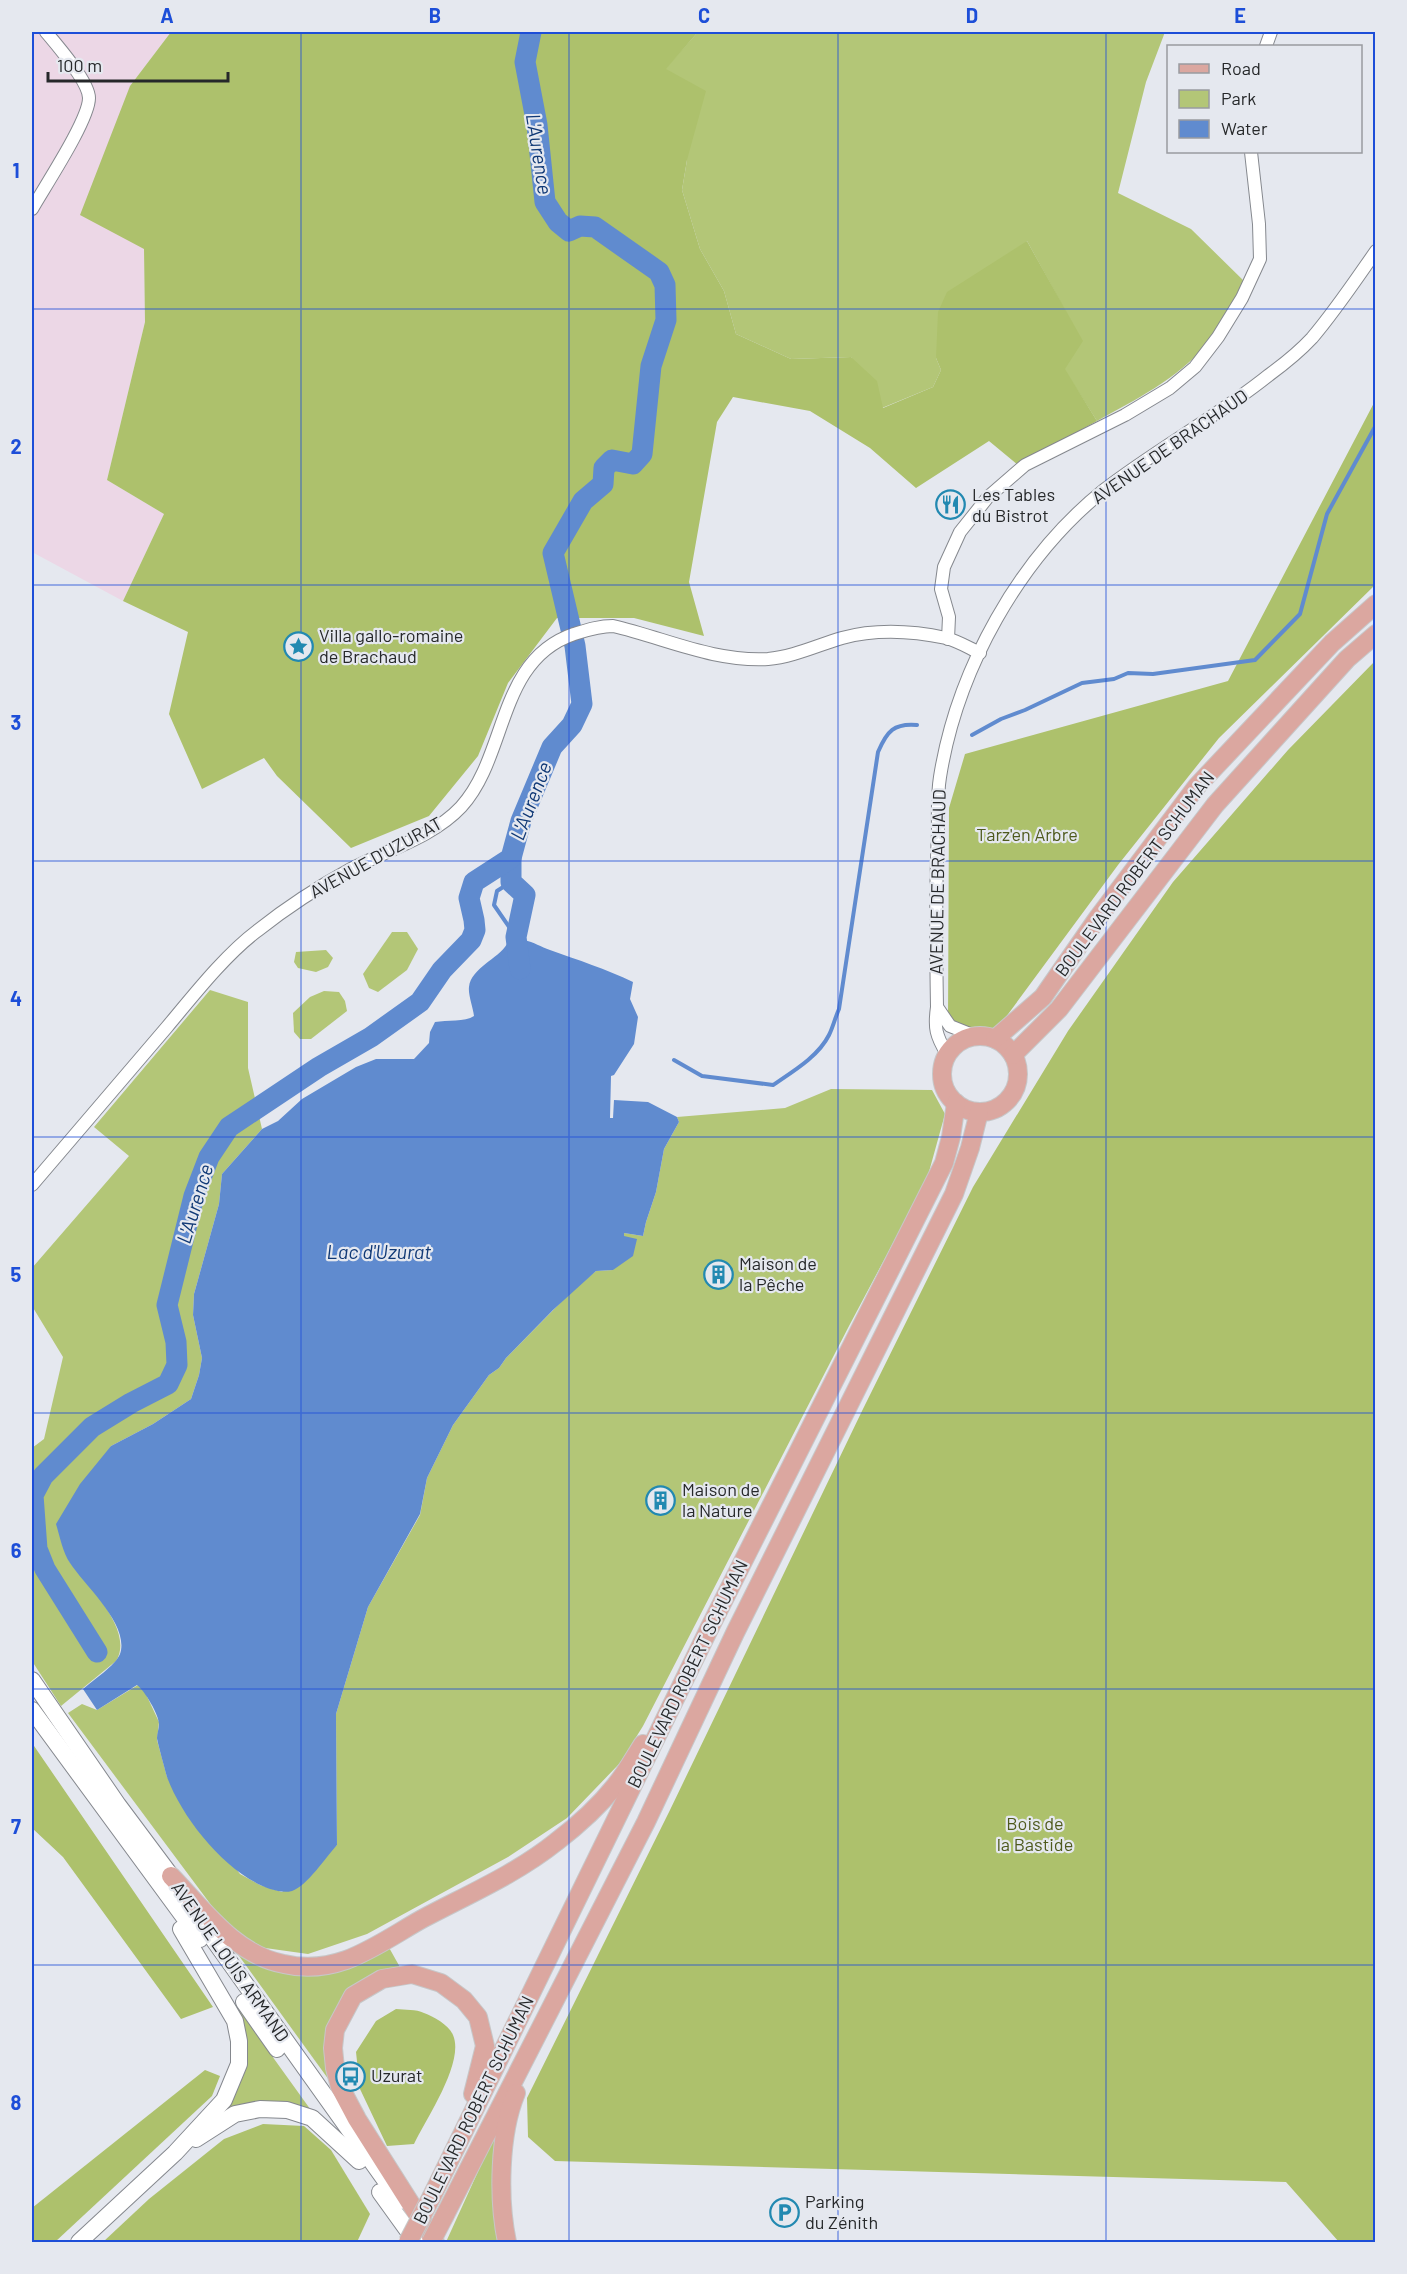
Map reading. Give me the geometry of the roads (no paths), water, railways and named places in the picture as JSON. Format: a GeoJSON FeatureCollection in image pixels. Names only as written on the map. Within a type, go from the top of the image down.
{"type":"FeatureCollection","features":[{"type":"Feature","properties":{"kind":"main road","name":"BOULEVARD ROBERT SCHUMAN"},"geometry":{"type":"LineString","coordinates":[[994,1039],[1043,998],[1097,919],[1197,786],[1332,643],[1376,604]]}},
{"type":"Feature","properties":{"kind":"main road","name":"BOULEVARD ROBERT SCHUMAN"},"geometry":{"type":"LineString","coordinates":[[1013,1055],[1059,1009],[1215,805],[1347,659],[1376,634]]}},
{"type":"Feature","properties":{"kind":"main road"},"geometry":{"type":"LineString","coordinates":[[975,1036],[994,1039],[1013,1055],[1017,1066],[1015,1088],[1001,1106],[979,1112],[970,1110],[956,1103],[945,1089],[942,1065],[947,1054],[964,1039],[975,1036]]}},
{"type":"Feature","properties":{"kind":"main road","name":"BOULEVARD ROBERT SCHUMAN"},"geometry":{"type":"LineString","coordinates":[[408,2242],[711,1625],[944,1163],[956,1103]]}},
{"type":"Feature","properties":{"kind":"main road","name":"BOULEVARD ROBERT SCHUMAN"},"geometry":{"type":"LineString","coordinates":[[433,2242],[646,1822],[735,1633],[954,1194],[970,1148],[979,1112]]}},
{"type":"Feature","properties":{"kind":"main road"},"geometry":{"type":"LineString","coordinates":[[171,1876],[230,1937],[263,1958],[302,1967],[324,1966],[347,1959],[521,1866],[556,1843],[588,1815],[615,1786],[642,1745],[711,1625]]}},
{"type":"Feature","properties":{"kind":"main road","name":"AVENUE LOUIS ARMAND"},"geometry":{"type":"LineString","coordinates":[[32,1680],[206,1929],[433,2242]]}},
{"type":"Feature","properties":{"kind":"main road","name":"AVENUE LOUIS ARMAND"},"geometry":{"type":"LineString","coordinates":[[32,1710],[359,2161]]}},
{"type":"Feature","properties":{"kind":"main road"},"geometry":{"type":"LineString","coordinates":[[79,2242],[175,2153],[224,2100],[239,2064],[239,2041],[235,2021],[132,1848]]}},
{"type":"Feature","properties":{"kind":"main road"},"geometry":{"type":"LineString","coordinates":[[433,2242],[357,2118],[340,2087],[334,2068],[335,2030],[353,1996],[382,1979],[412,1974],[441,1983],[464,2000],[478,2017],[485,2046],[477,2084],[436,2188]]}},
{"type":"Feature","properties":{"kind":"main road"},"geometry":{"type":"LineString","coordinates":[[507,2242],[501,2192],[504,2143],[514,2098],[552,2009]]}},
{"type":"Feature","properties":{"kind":"main road"},"geometry":{"type":"LineString","coordinates":[[175,2153],[235,2114],[260,2109],[287,2109],[312,2118],[359,2161],[416,2242]]}},
{"type":"Feature","properties":{"kind":"street"},"geometry":{"type":"LineString","coordinates":[[32,208],[84,119],[89,96],[79,74],[46,32]]}},
{"type":"Feature","properties":{"kind":"street"},"geometry":{"type":"LineString","coordinates":[[948,639],[949,617],[941,589],[944,567],[960,532],[988,497],[1025,465],[1125,415],[1170,388],[1195,367],[1218,337],[1242,298],[1260,259],[1259,224],[1251,153]]}},
{"type":"Feature","properties":{"kind":"street","name":"AVENUE DE BRACHAUD"},"geometry":{"type":"LineString","coordinates":[[947,1054],[937,1037],[935,1021],[937,1007],[935,885],[940,779],[950,728],[987,633],[1032,563],[1065,526],[1103,491],[1245,395],[1279,368],[1311,339],[1348,292],[1376,251]]}},
{"type":"Feature","properties":{"kind":"street","name":"AVENUE D'UZURAT"},"geometry":{"type":"LineString","coordinates":[[32,1185],[206,981],[255,932],[312,892],[351,869],[436,827],[456,812],[468,799],[480,776],[521,677],[553,642],[601,626],[613,626],[700,652],[746,659],[771,658],[844,637],[879,632],[919,634],[948,639],[980,653]]}},
{"type":"Feature","properties":{"kind":"street"},"geometry":{"type":"LineString","coordinates":[[937,1007],[950,1026],[975,1036]]}},
{"type":"Feature","properties":{"kind":"water","name":"Lac d'Uzurat"},"geometry":{"type":"Polygon","coordinates":[[[524,940],[633,982],[630,999],[638,1017],[634,1044],[614,1075],[611,1076],[610,1118],[613,1118],[614,1100],[648,1102],[677,1117],[679,1122],[664,1149],[656,1192],[643,1236],[624,1233],[624,1236],[637,1239],[633,1256],[613,1270],[596,1271],[553,1310],[499,1368],[489,1375],[453,1425],[427,1478],[420,1514],[368,1607],[336,1714],[337,1845],[304,1883],[292,1891],[281,1892],[254,1882],[238,1871],[208,1843],[195,1827],[174,1794],[167,1777],[157,1740],[159,1724],[157,1715],[140,1688],[137,1685],[97,1710],[83,1689],[114,1663],[120,1654],[121,1643],[119,1631],[113,1619],[68,1559],[56,1524],[80,1484],[111,1446],[153,1424],[191,1399],[202,1358],[193,1315],[194,1294],[219,1204],[222,1174],[262,1129],[278,1121],[302,1099],[356,1067],[376,1059],[414,1059],[429,1043],[430,1032],[435,1022],[461,1020],[474,1016],[469,990],[471,980],[507,944],[524,940]]]}},
{"type":"Feature","properties":{"kind":"waterway","name":"L'Aurence"},"geometry":{"type":"LineString","coordinates":[[97,1652],[45,1569],[37,1549],[33,1495],[43,1476],[92,1427],[168,1384],[177,1365],[176,1342],[167,1305],[194,1196],[209,1157],[229,1127],[319,1067],[371,1037],[420,1002],[442,970],[471,940],[475,930],[469,898],[474,882],[511,858],[521,821],[552,747],[572,725],[582,704],[575,646],[553,553],[583,501],[603,484],[604,468],[612,460],[633,464],[642,454],[651,366],[666,320],[665,285],[659,272],[595,227],[580,226],[569,231],[558,222],[545,202],[537,125],[525,62],[531,32]]}},
{"type":"Feature","properties":{"kind":"waterway"},"geometry":{"type":"LineString","coordinates":[[972,735],[1001,719],[1082,683],[1114,679],[1128,673],[1153,674],[1255,660],[1300,614],[1327,514],[1376,425]]}},
{"type":"Feature","properties":{"kind":"waterway"},"geometry":{"type":"LineString","coordinates":[[674,1060],[702,1076],[773,1085],[804,1063],[824,1043],[839,1009],[878,752],[892,730],[902,725],[917,725]]}},
{"type":"Feature","properties":{"kind":"waterway"},"geometry":{"type":"LineString","coordinates":[[511,858],[511,882],[525,895],[516,937],[520,969]]}},
{"type":"Feature","properties":{"kind":"waterway"},"geometry":{"type":"LineString","coordinates":[[511,882],[497,891],[494,905],[516,937]]}},
{"type":"Feature","properties":{"kind":"place","name":"Les Tables du Bistrot"},"geometry":{"type":"Point","coordinates":[951,505]}},
{"type":"Feature","properties":{"kind":"place","name":"Villa gallo-romaine de Brachaud"},"geometry":{"type":"Point","coordinates":[298,646]}},
{"type":"Feature","properties":{"kind":"place","name":"Maison de la Pêche"},"geometry":{"type":"Point","coordinates":[718,1274]}},
{"type":"Feature","properties":{"kind":"place","name":"Maison de la Nature"},"geometry":{"type":"Point","coordinates":[661,1500]}},
{"type":"Feature","properties":{"kind":"place","name":"Uzurat"},"geometry":{"type":"Point","coordinates":[350,2076]}},
{"type":"Feature","properties":{"kind":"place","name":"Parking du Zénith"},"geometry":{"type":"Point","coordinates":[784,2212]}},
{"type":"Feature","properties":{"kind":"park label","name":"Tarz'en Arbre"},"geometry":{"type":"Point","coordinates":[1027,835]}},
{"type":"Feature","properties":{"kind":"park label","name":"Bois de la Bastide"},"geometry":{"type":"Point","coordinates":[1035,1834]}}]}
